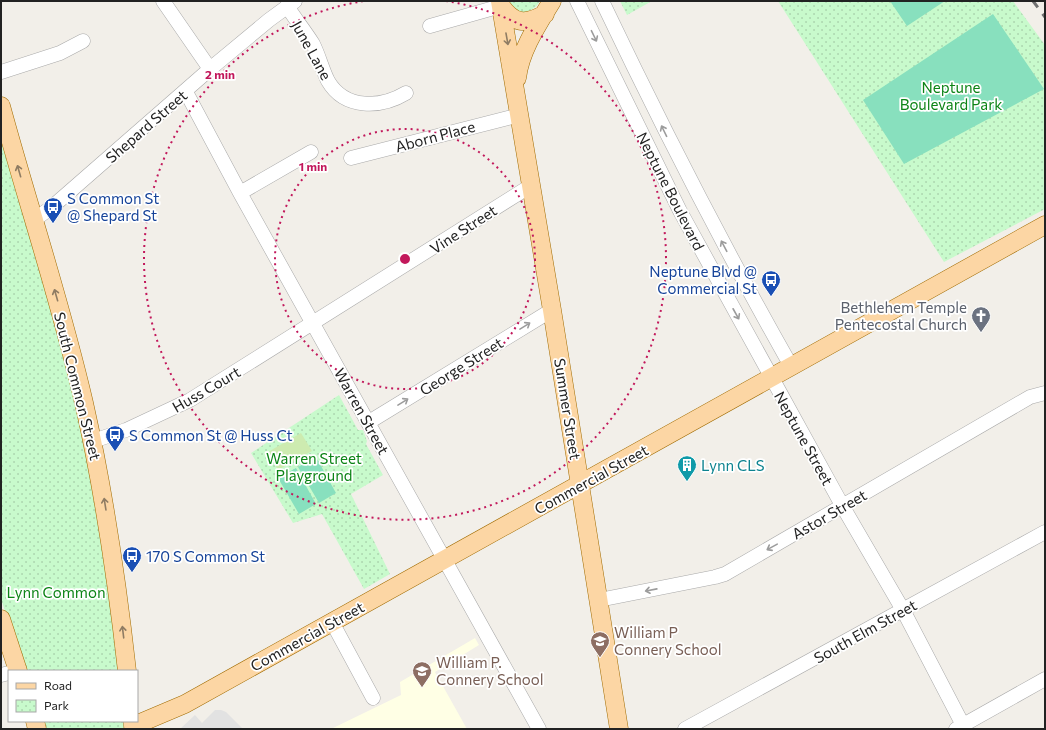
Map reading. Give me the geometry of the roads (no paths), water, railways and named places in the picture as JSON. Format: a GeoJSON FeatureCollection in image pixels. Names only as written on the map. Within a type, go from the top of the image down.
{"type":"FeatureCollection","features":[{"type":"Feature","properties":{"kind":"main road"},"geometry":{"type":"LineString","coordinates":[[500,3],[507,14],[519,21],[526,21],[549,8]]}},
{"type":"Feature","properties":{"kind":"main road","name":"Summer Street"},"geometry":{"type":"LineString","coordinates":[[500,3],[532,185],[619,729]]}},
{"type":"Feature","properties":{"kind":"main road","name":"Summer Street"},"geometry":{"type":"LineString","coordinates":[[516,89],[520,61],[549,8]]}},
{"type":"Feature","properties":{"kind":"main road","name":"South Common Street"},"geometry":{"type":"LineString","coordinates":[[1,106],[63,321],[92,441],[114,562],[127,670]]}},
{"type":"Feature","properties":{"kind":"main road","name":"Commercial Street"},"geometry":{"type":"LineString","coordinates":[[133,726],[185,704],[580,485],[770,377],[1045,226]]}},
{"type":"Feature","properties":{"kind":"main road"},"geometry":{"type":"LineString","coordinates":[[1,619],[12,670]]}},
{"type":"Feature","properties":{"kind":"street"},"geometry":{"type":"LineString","coordinates":[[162,1],[210,69]]}},
{"type":"Feature","properties":{"kind":"street","name":"Neptune Boulevard"},"geometry":{"type":"LineString","coordinates":[[577,1],[680,211],[770,377]]}},
{"type":"Feature","properties":{"kind":"street","name":"Neptune Boulevard"},"geometry":{"type":"LineString","coordinates":[[602,1],[696,194],[791,366]]}},
{"type":"Feature","properties":{"kind":"street"},"geometry":{"type":"LineString","coordinates":[[430,26],[500,3]]}},
{"type":"Feature","properties":{"kind":"street","name":"Shepard Street"},"geometry":{"type":"LineString","coordinates":[[34,220],[52,207],[186,92],[210,69],[291,4]]}},
{"type":"Feature","properties":{"kind":"street","name":"June Lane"},"geometry":{"type":"LineString","coordinates":[[291,4],[312,44],[329,82],[343,97],[358,103],[376,104],[397,98],[406,93]]}},
{"type":"Feature","properties":{"kind":"street"},"geometry":{"type":"LineString","coordinates":[[1,72],[60,53],[83,41]]}},
{"type":"Feature","properties":{"kind":"street","name":"Warren Street"},"geometry":{"type":"LineString","coordinates":[[186,92],[240,193],[539,729]]}},
{"type":"Feature","properties":{"kind":"street","name":"Aborn Place"},"geometry":{"type":"LineString","coordinates":[[351,158],[520,115]]}},
{"type":"Feature","properties":{"kind":"street"},"geometry":{"type":"LineString","coordinates":[[240,193],[311,152]]}},
{"type":"Feature","properties":{"kind":"street","name":"Vine Street"},"geometry":{"type":"LineString","coordinates":[[313,324],[532,185]]}},
{"type":"Feature","properties":{"kind":"street","name":"George Street"},"geometry":{"type":"LineString","coordinates":[[369,422],[552,310]]}},
{"type":"Feature","properties":{"kind":"street","name":"Huss Court"},"geometry":{"type":"LineString","coordinates":[[92,441],[126,430],[183,404],[313,324]]}},
{"type":"Feature","properties":{"kind":"street","name":"Neptune Street"},"geometry":{"type":"LineString","coordinates":[[770,377],[903,610],[961,728]]}},
{"type":"Feature","properties":{"kind":"street","name":"Astor Street"},"geometry":{"type":"LineString","coordinates":[[599,600],[725,574],[1030,398],[1045,393]]}},
{"type":"Feature","properties":{"kind":"street","name":"South Elm Street"},"geometry":{"type":"LineString","coordinates":[[685,729],[1045,532]]}},
{"type":"Feature","properties":{"kind":"street"},"geometry":{"type":"LineString","coordinates":[[332,622],[373,698]]}},
{"type":"Feature","properties":{"kind":"street"},"geometry":{"type":"LineString","coordinates":[[961,728],[1045,680]]}},
{"type":"Feature","properties":{"kind":"railway"},"geometry":{"type":"LineString","coordinates":[[1033,1],[1045,17]]}},
{"type":"Feature","properties":{"kind":"place","name":"S Common St @ Shepard St"},"geometry":{"type":"Point","coordinates":[53,224]}},
{"type":"Feature","properties":{"kind":"place","name":"Neptune Blvd @ Commercial St"},"geometry":{"type":"Point","coordinates":[771,297]}},
{"type":"Feature","properties":{"kind":"place","name":"Bethlehem Temple Pentecostal Church"},"geometry":{"type":"Point","coordinates":[981,333]}},
{"type":"Feature","properties":{"kind":"place","name":"S Common St @ Huss Ct"},"geometry":{"type":"Point","coordinates":[115,452]}},
{"type":"Feature","properties":{"kind":"place","name":"Lynn CLS"},"geometry":{"type":"Point","coordinates":[687,482]}},
{"type":"Feature","properties":{"kind":"place","name":"170 S Common St"},"geometry":{"type":"Point","coordinates":[132,573]}},
{"type":"Feature","properties":{"kind":"place","name":"William P Connery School"},"geometry":{"type":"Point","coordinates":[600,658]}},
{"type":"Feature","properties":{"kind":"place","name":"William P. Connery School"},"geometry":{"type":"Point","coordinates":[422,688]}},
{"type":"Feature","properties":{"kind":"park label","name":"Neptune Boulevard Park"},"geometry":{"type":"Point","coordinates":[951,96]}},
{"type":"Feature","properties":{"kind":"park label","name":"Warren Street Playground"},"geometry":{"type":"Point","coordinates":[314,466]}},
{"type":"Feature","properties":{"kind":"park label","name":"Lynn Common"},"geometry":{"type":"Point","coordinates":[56,592]}}]}
